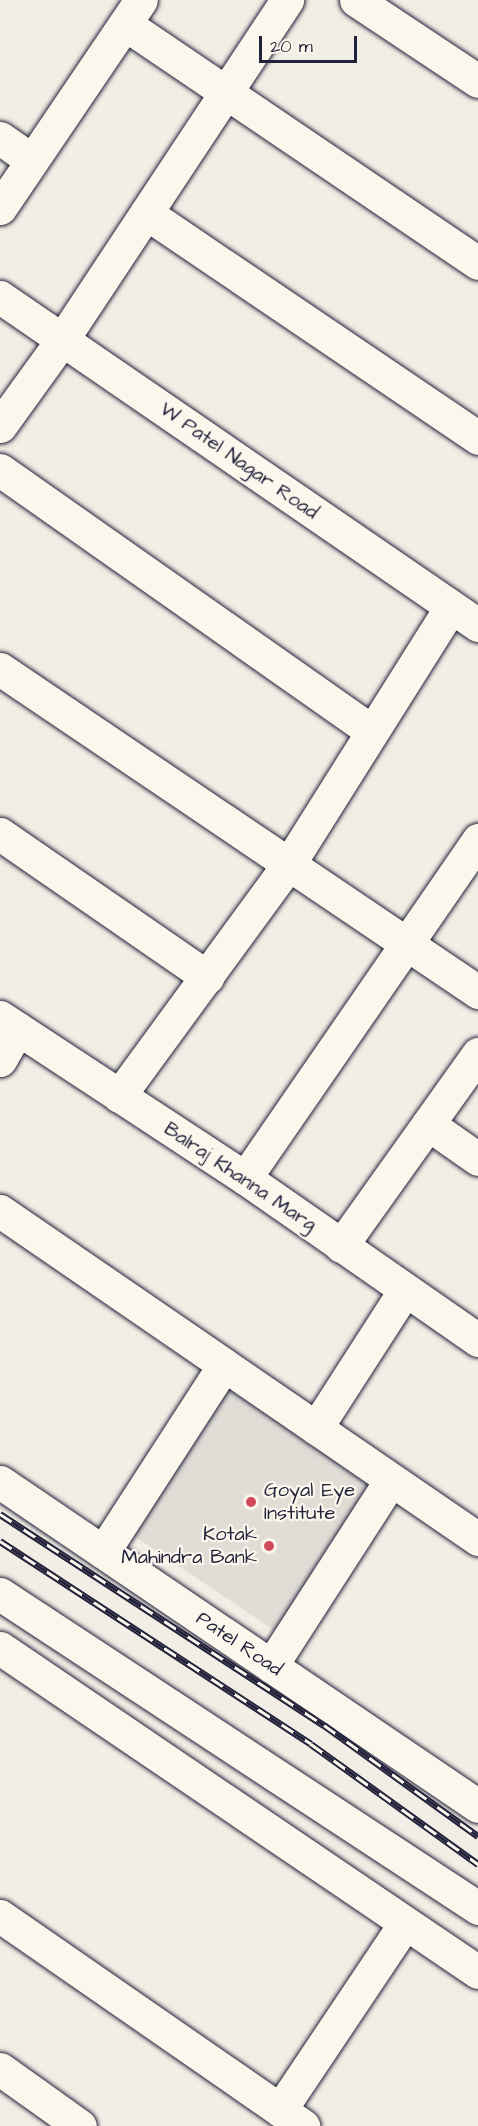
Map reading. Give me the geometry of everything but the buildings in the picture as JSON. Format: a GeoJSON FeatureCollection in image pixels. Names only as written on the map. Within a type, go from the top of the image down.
{"type":"FeatureCollection","features":[{"type":"Feature","properties":{"kind":"street"},"geometry":{"type":"LineString","coordinates":[[0,426],[63,340],[287,0]]}},
{"type":"Feature","properties":{"kind":"street"},"geometry":{"type":"LineString","coordinates":[[357,0],[478,81]]}},
{"type":"Feature","properties":{"kind":"street"},"geometry":{"type":"LineString","coordinates":[[0,208],[133,12],[225,94],[478,263]]}},
{"type":"Feature","properties":{"kind":"street"},"geometry":{"type":"LineString","coordinates":[[0,138],[32,160]]}},
{"type":"Feature","properties":{"kind":"street"},"geometry":{"type":"LineString","coordinates":[[146,213],[478,438]]}},
{"type":"Feature","properties":{"kind":"street","name":"W Patel Nagar Road"},"geometry":{"type":"LineString","coordinates":[[0,297],[478,625]]}},
{"type":"Feature","properties":{"kind":"street"},"geometry":{"type":"LineString","coordinates":[[0,470],[372,731]]}},
{"type":"Feature","properties":{"kind":"street"},"geometry":{"type":"LineString","coordinates":[[119,1096],[289,864],[451,607]]}},
{"type":"Feature","properties":{"kind":"street"},"geometry":{"type":"LineString","coordinates":[[0,669],[478,992]]}},
{"type":"Feature","properties":{"kind":"street"},"geometry":{"type":"LineString","coordinates":[[0,834],[207,977]]}},
{"type":"Feature","properties":{"kind":"street"},"geometry":{"type":"LineString","coordinates":[[245,1178],[478,840]]}},
{"type":"Feature","properties":{"kind":"street"},"geometry":{"type":"LineString","coordinates":[[0,1060],[9,1023]]}},
{"type":"Feature","properties":{"kind":"street","name":"Balraj Khanna Marg"},"geometry":{"type":"LineString","coordinates":[[9,1023],[245,1178],[478,1340]]}},
{"type":"Feature","properties":{"kind":"street"},"geometry":{"type":"LineString","coordinates":[[341,1246],[478,1054]]}},
{"type":"Feature","properties":{"kind":"street"},"geometry":{"type":"LineString","coordinates":[[428,1124],[478,1159]]}},
{"type":"Feature","properties":{"kind":"street"},"geometry":{"type":"LineString","coordinates":[[0,1211],[478,1539]]}},
{"type":"Feature","properties":{"kind":"street"},"geometry":{"type":"LineString","coordinates":[[316,1428],[405,1290]]}},
{"type":"Feature","properties":{"kind":"street"},"geometry":{"type":"LineString","coordinates":[[103,1552],[224,1365]]}},
{"type":"Feature","properties":{"kind":"street"},"geometry":{"type":"LineString","coordinates":[[272,1666],[391,1480]]}},
{"type":"Feature","properties":{"kind":"street","name":"Patel Road"},"geometry":{"type":"LineString","coordinates":[[0,1482],[478,1806]]}},
{"type":"Feature","properties":{"kind":"street"},"geometry":{"type":"LineString","coordinates":[[0,1594],[478,1908]]}},
{"type":"Feature","properties":{"kind":"street"},"geometry":{"type":"LineString","coordinates":[[0,1648],[478,1972]]}},
{"type":"Feature","properties":{"kind":"street"},"geometry":{"type":"LineString","coordinates":[[2,1920],[291,2118],[405,1923]]}},
{"type":"Feature","properties":{"kind":"street"},"geometry":{"type":"LineString","coordinates":[[0,2069],[80,2126]]}},
{"type":"Feature","properties":{"kind":"shaded area","name":"Goyal Eye Institute"},"geometry":{"type":"Polygon","coordinates":[[[227,1373],[380,1476],[275,1631],[122,1528],[227,1373]]]}},
{"type":"Feature","properties":{"kind":"railway"},"geometry":{"type":"LineString","coordinates":[[0,1514],[324,1725],[478,1836]]}},
{"type":"Feature","properties":{"kind":"railway"},"geometry":{"type":"LineString","coordinates":[[0,1541],[311,1744],[478,1864]]}},
{"type":"Feature","properties":{"kind":"place","name":"Goyal Eye Institute"},"geometry":{"type":"Point","coordinates":[251,1502]}},
{"type":"Feature","properties":{"kind":"place","name":"Kotak Mahindra Bank"},"geometry":{"type":"Point","coordinates":[269,1546]}}]}
